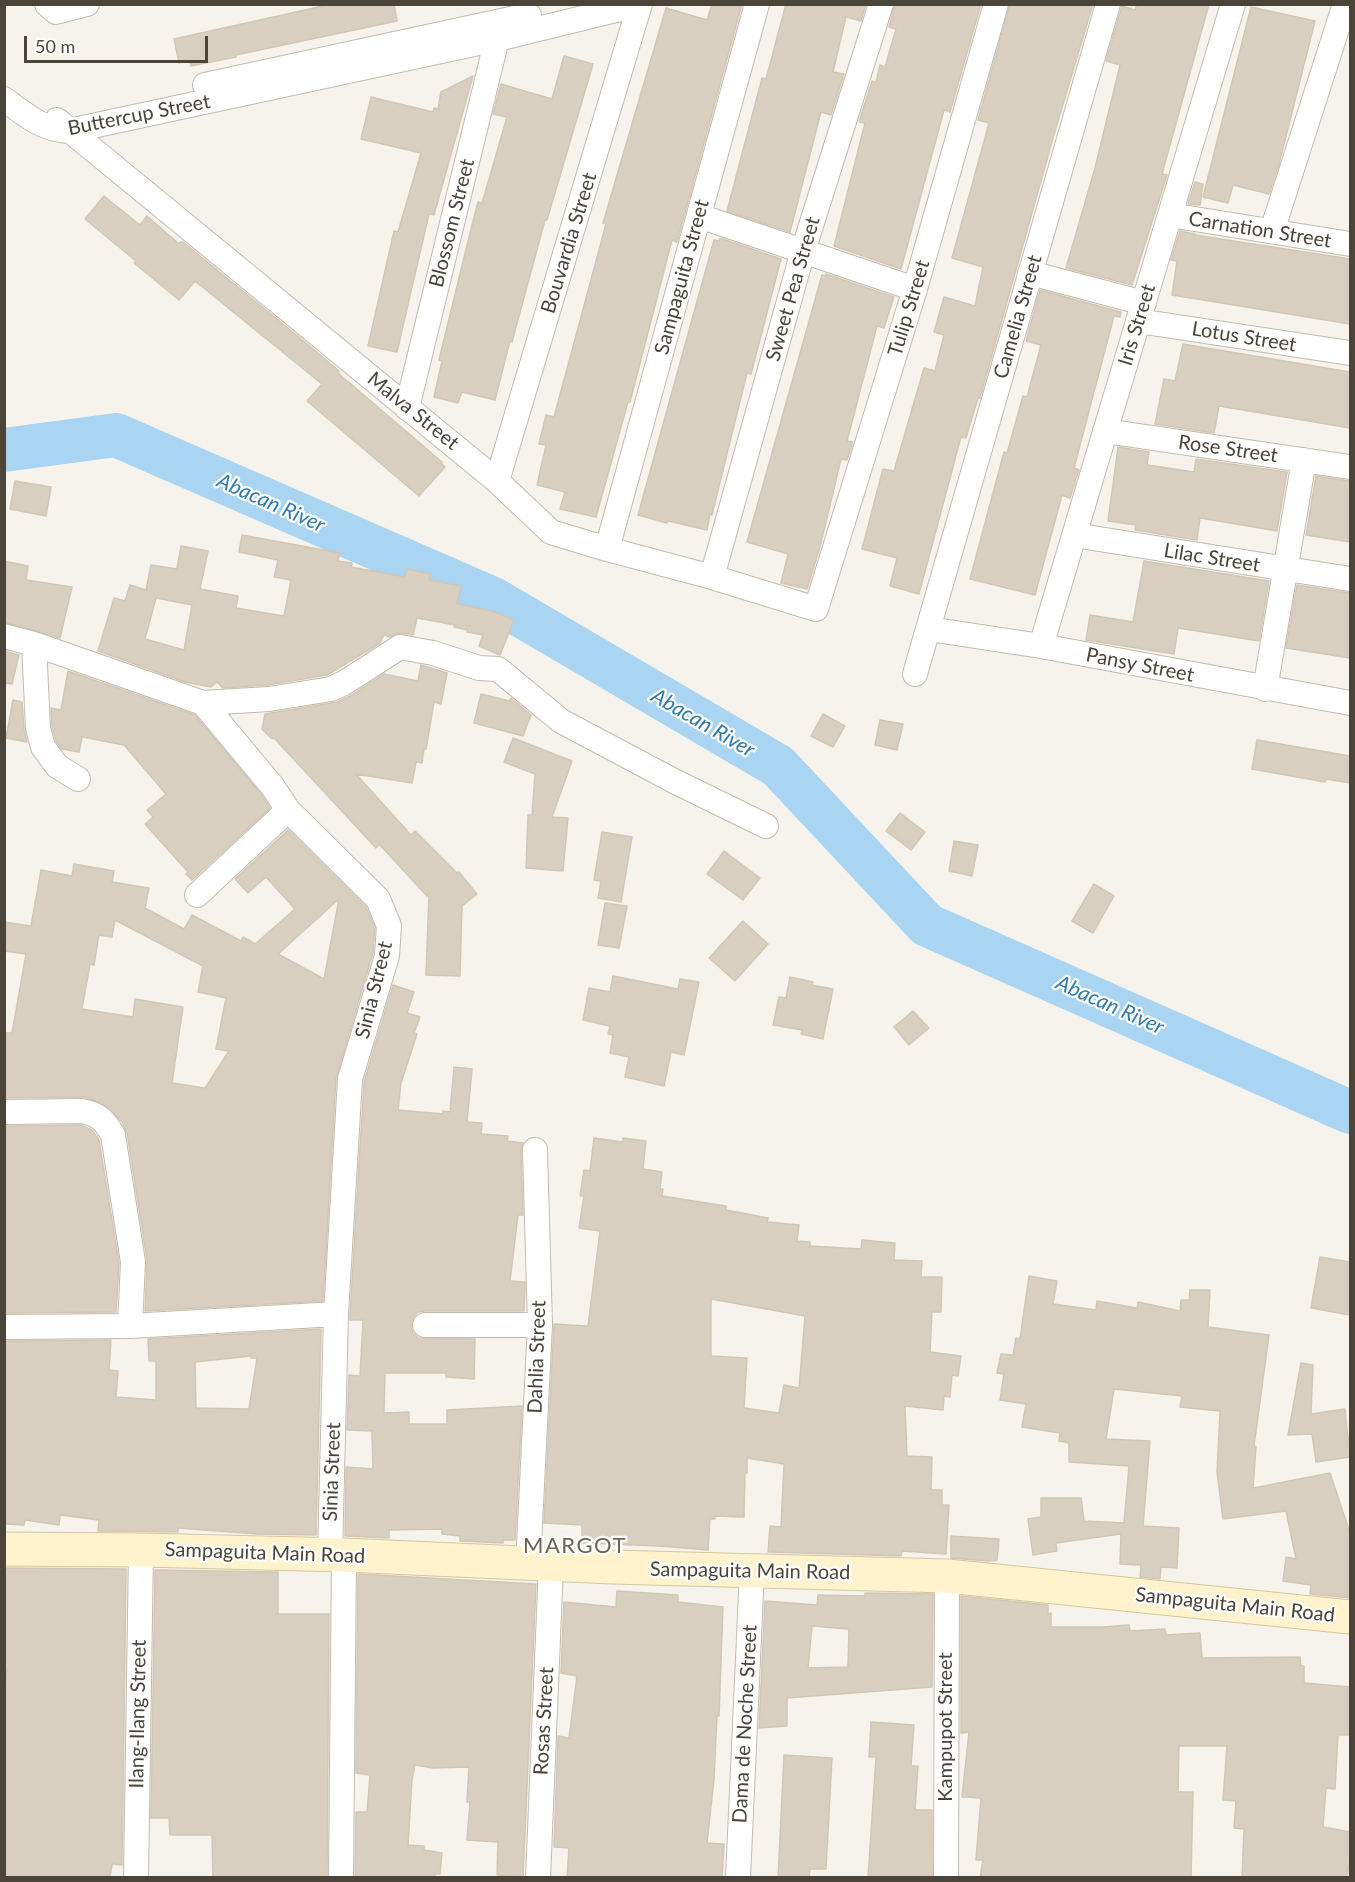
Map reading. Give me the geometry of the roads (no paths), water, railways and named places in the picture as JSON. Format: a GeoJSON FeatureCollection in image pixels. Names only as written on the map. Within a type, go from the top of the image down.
{"type":"FeatureCollection","features":[{"type":"Feature","properties":{"kind":"street"},"geometry":{"type":"LineString","coordinates":[[47,4],[56,12],[87,4]]}},
{"type":"Feature","properties":{"kind":"street","name":"Buttercup Street"},"geometry":{"type":"LineString","coordinates":[[54,125],[321,59],[575,4]]}},
{"type":"Feature","properties":{"kind":"street","name":"Buttercup Street"},"geometry":{"type":"LineString","coordinates":[[54,125],[497,39],[640,4]]}},
{"type":"Feature","properties":{"kind":"street","name":"Bouvardia Street"},"geometry":{"type":"LineString","coordinates":[[497,481],[640,4]]}},
{"type":"Feature","properties":{"kind":"street","name":"Sampaguita Street"},"geometry":{"type":"LineString","coordinates":[[607,549],[757,4]]}},
{"type":"Feature","properties":{"kind":"street","name":"Sweet Pea Street"},"geometry":{"type":"LineString","coordinates":[[712,577],[803,251],[881,4]]}},
{"type":"Feature","properties":{"kind":"street","name":"Tulip Street"},"geometry":{"type":"LineString","coordinates":[[816,609],[915,290],[996,4]]}},
{"type":"Feature","properties":{"kind":"street","name":"Camelia Street"},"geometry":{"type":"LineString","coordinates":[[915,674],[1108,4]]}},
{"type":"Feature","properties":{"kind":"street","name":"Iris Street"},"geometry":{"type":"LineString","coordinates":[[1041,646],[1233,4]]}},
{"type":"Feature","properties":{"kind":"street"},"geometry":{"type":"LineString","coordinates":[[1272,231],[1343,7]]}},
{"type":"Feature","properties":{"kind":"street","name":"Blossom Street"},"geometry":{"type":"LineString","coordinates":[[407,408],[497,39]]}},
{"type":"Feature","properties":{"kind":"street","name":"Malva Street"},"geometry":{"type":"LineString","coordinates":[[4,99],[54,125],[497,481],[551,532],[816,609]]}},
{"type":"Feature","properties":{"kind":"street","name":"Carnation Street"},"geometry":{"type":"LineString","coordinates":[[1170,215],[1350,244]]}},
{"type":"Feature","properties":{"kind":"street"},"geometry":{"type":"LineString","coordinates":[[699,216],[915,290]]}},
{"type":"Feature","properties":{"kind":"street","name":"Lotus Street"},"geometry":{"type":"LineString","coordinates":[[1030,273],[1141,312],[1350,354]]}},
{"type":"Feature","properties":{"kind":"street","name":"Rose Street"},"geometry":{"type":"LineString","coordinates":[[1105,431],[1350,467]]}},
{"type":"Feature","properties":{"kind":"street"},"geometry":{"type":"LineString","coordinates":[[1265,689],[1304,460]]}},
{"type":"Feature","properties":{"kind":"street","name":"Lilac Street"},"geometry":{"type":"LineString","coordinates":[[1074,535],[1350,579]]}},
{"type":"Feature","properties":{"kind":"street","name":"Pansy Street"},"geometry":{"type":"LineString","coordinates":[[929,629],[1041,646],[1350,703]]}},
{"type":"Feature","properties":{"kind":"street"},"geometry":{"type":"LineString","coordinates":[[4,636],[34,644],[203,703],[268,699],[331,689],[400,647],[433,653],[479,668],[498,669],[561,721],[674,781],[766,826]]}},
{"type":"Feature","properties":{"kind":"street"},"geometry":{"type":"LineString","coordinates":[[34,644],[38,728],[43,747],[57,766],[78,779]]}},
{"type":"Feature","properties":{"kind":"street","name":"Sinia Street"},"geometry":{"type":"LineString","coordinates":[[203,703],[273,787],[288,810],[378,899],[389,926],[387,956],[350,1079],[336,1314],[341,1878]]}},
{"type":"Feature","properties":{"kind":"street"},"geometry":{"type":"LineString","coordinates":[[197,895],[288,810]]}},
{"type":"Feature","properties":{"kind":"street"},"geometry":{"type":"LineString","coordinates":[[4,1112],[82,1111],[104,1119],[113,1135],[134,1263],[130,1326]]}},
{"type":"Feature","properties":{"kind":"street","name":"Dahlia Street"},"geometry":{"type":"LineString","coordinates":[[535,1150],[540,1325],[540,1564]]}},
{"type":"Feature","properties":{"kind":"street"},"geometry":{"type":"LineString","coordinates":[[4,1327],[130,1326],[336,1314]]}},
{"type":"Feature","properties":{"kind":"street"},"geometry":{"type":"LineString","coordinates":[[424,1324],[540,1325]]}},
{"type":"Feature","properties":{"kind":"street","name":"Sampaguita Main Road"},"geometry":{"type":"LineString","coordinates":[[4,1549],[337,1555],[540,1564],[947,1576],[1350,1617]]}},
{"type":"Feature","properties":{"kind":"street","name":"Ilang-Ilang Street"},"geometry":{"type":"LineString","coordinates":[[136,1878],[141,1550]]}},
{"type":"Feature","properties":{"kind":"street","name":"Rosas Street"},"geometry":{"type":"LineString","coordinates":[[538,1878],[540,1564]]}},
{"type":"Feature","properties":{"kind":"street","name":"Dama de Noche Street"},"geometry":{"type":"LineString","coordinates":[[738,1878],[752,1570]]}},
{"type":"Feature","properties":{"kind":"street","name":"Kampupot Street"},"geometry":{"type":"LineString","coordinates":[[946,1878],[947,1576]]}},
{"type":"Feature","properties":{"kind":"waterway","name":"Abacan River"},"geometry":{"type":"LineString","coordinates":[[4,450],[116,435],[493,599],[778,766],[927,925],[1350,1112]]}},
{"type":"Feature","properties":{"kind":"district","name":"MARGOT"},"geometry":{"type":"Point","coordinates":[575,1546]}}]}
